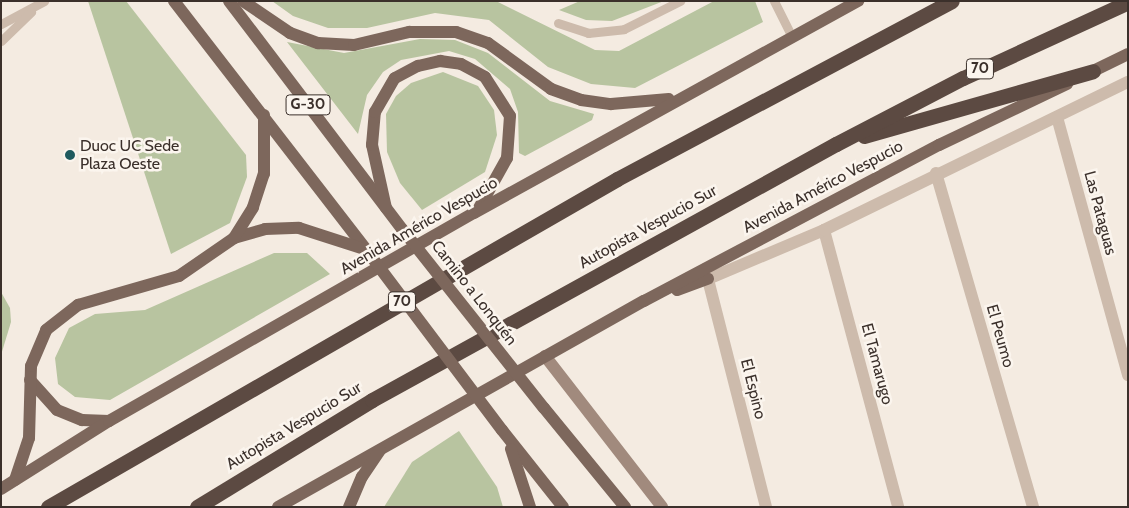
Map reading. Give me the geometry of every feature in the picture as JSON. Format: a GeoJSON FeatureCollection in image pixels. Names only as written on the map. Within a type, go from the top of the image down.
{"type":"FeatureCollection","features":[{"type":"Feature","properties":{"kind":"highway","name":"70"},"geometry":{"type":"LineString","coordinates":[[48,507],[617,179],[952,1]]}},
{"type":"Feature","properties":{"kind":"highway","name":"Autopista Vespucio Sur"},"geometry":{"type":"LineString","coordinates":[[197,507],[372,400],[836,144],[963,78],[1128,2]]}},
{"type":"Feature","properties":{"kind":"highway"},"geometry":{"type":"LineString","coordinates":[[836,144],[1093,71]]}},
{"type":"Feature","properties":{"kind":"main road","name":"G-30"},"geometry":{"type":"LineString","coordinates":[[174,1],[368,253]]}},
{"type":"Feature","properties":{"kind":"main road","name":"Camino a Lonquén"},"geometry":{"type":"LineString","coordinates":[[230,1],[402,229],[625,507]]}},
{"type":"Feature","properties":{"kind":"main road"},"geometry":{"type":"LineString","coordinates":[[243,1],[290,33],[318,43],[354,45],[410,32],[456,32],[488,43],[551,88],[581,100],[626,104],[679,97]]}},
{"type":"Feature","properties":{"kind":"main road","name":"Avenida Américo Vespucio"},"geometry":{"type":"LineString","coordinates":[[1,489],[109,422],[474,213],[679,97],[858,1]]}},
{"type":"Feature","properties":{"kind":"main road","name":"Avenida Américo Vespucio"},"geometry":{"type":"LineString","coordinates":[[278,507],[386,443],[644,301],[939,145],[1128,54]]}},
{"type":"Feature","properties":{"kind":"main road"},"geometry":{"type":"LineString","coordinates":[[386,208],[372,145],[380,100],[404,72],[448,61],[485,77],[510,116],[510,144],[502,173],[474,213]]}},
{"type":"Feature","properties":{"kind":"main road"},"geometry":{"type":"LineString","coordinates":[[234,238],[253,207],[264,174],[264,116]]}},
{"type":"Feature","properties":{"kind":"main road"},"geometry":{"type":"LineString","coordinates":[[15,480],[30,438],[30,380],[39,341],[66,311],[90,300],[159,285],[192,269],[234,238],[266,229],[298,228],[368,253],[563,507]]}},
{"type":"Feature","properties":{"kind":"main road"},"geometry":{"type":"LineString","coordinates":[[644,301],[708,279]]}},
{"type":"Feature","properties":{"kind":"main road"},"geometry":{"type":"LineString","coordinates":[[30,380],[57,410],[82,420],[109,422]]}},
{"type":"Feature","properties":{"kind":"main road"},"geometry":{"type":"LineString","coordinates":[[503,431],[530,507]]}},
{"type":"Feature","properties":{"kind":"main road"},"geometry":{"type":"LineString","coordinates":[[349,507],[362,476],[386,443]]}},
{"type":"Feature","properties":{"kind":"street","name":"Avenida Américo Vespucio"},"geometry":{"type":"LineString","coordinates":[[708,279],[824,230],[936,173],[1128,82]]}},
{"type":"Feature","properties":{"kind":"street","name":"Las Pataguas"},"geometry":{"type":"LineString","coordinates":[[1057,117],[1128,375]]}},
{"type":"Feature","properties":{"kind":"street","name":"El Peumo"},"geometry":{"type":"LineString","coordinates":[[936,173],[1033,507]]}},
{"type":"Feature","properties":{"kind":"street","name":"El Tamarugo"},"geometry":{"type":"LineString","coordinates":[[824,230],[898,507]]}},
{"type":"Feature","properties":{"kind":"street","name":"El Espino"},"geometry":{"type":"LineString","coordinates":[[708,279],[766,507]]}},
{"type":"Feature","properties":{"kind":"street"},"geometry":{"type":"LineString","coordinates":[[545,356],[662,507]]}},
{"type":"Feature","properties":{"kind":"lane"},"geometry":{"type":"LineString","coordinates":[[1,42],[44,1]]}},
{"type":"Feature","properties":{"kind":"lane"},"geometry":{"type":"LineString","coordinates":[[170,1],[185,15]]}},
{"type":"Feature","properties":{"kind":"lane"},"geometry":{"type":"LineString","coordinates":[[558,23],[588,33],[624,29],[680,1]]}},
{"type":"Feature","properties":{"kind":"lane"},"geometry":{"type":"LineString","coordinates":[[774,1],[792,37]]}},
{"type":"Feature","properties":{"kind":"lane"},"geometry":{"type":"LineString","coordinates":[[1,24],[32,11]]}},
{"type":"Feature","properties":{"kind":"green space"},"geometry":{"type":"Polygon","coordinates":[[[88,1],[126,1],[246,155],[247,177],[230,223],[171,254],[88,1]]]}},
{"type":"Feature","properties":{"kind":"green space"},"geometry":{"type":"Polygon","coordinates":[[[272,1],[496,1],[595,50],[619,51],[714,1],[755,1],[763,22],[635,88],[591,84],[548,67],[489,20],[435,13],[367,28],[328,28],[293,16],[272,1]]]}},
{"type":"Feature","properties":{"kind":"green space"},"geometry":{"type":"Polygon","coordinates":[[[580,1],[664,1],[612,21],[586,20],[559,10],[580,1]]]}},
{"type":"Feature","properties":{"kind":"green space"},"geometry":{"type":"Polygon","coordinates":[[[420,39],[455,40],[488,53],[550,101],[594,114],[592,120],[525,156],[519,153],[518,112],[510,89],[475,59],[449,51],[401,60],[383,72],[367,95],[358,134],[287,42],[344,53],[420,39]]]}},
{"type":"Feature","properties":{"kind":"green space"},"geometry":{"type":"Polygon","coordinates":[[[443,72],[478,86],[494,110],[497,135],[485,172],[422,210],[400,183],[387,152],[386,114],[396,96],[411,83],[443,72]]]}},
{"type":"Feature","properties":{"kind":"green space"},"geometry":{"type":"Polygon","coordinates":[[[274,253],[307,253],[330,274],[110,400],[75,397],[58,384],[55,358],[69,328],[95,314],[145,310],[274,253]]]}},
{"type":"Feature","properties":{"kind":"green space"},"geometry":{"type":"Polygon","coordinates":[[[1,292],[10,308],[11,322],[1,355],[1,292]]]}},
{"type":"Feature","properties":{"kind":"green space"},"geometry":{"type":"Polygon","coordinates":[[[459,431],[497,487],[503,507],[384,507],[412,462],[459,431]]]}},
{"type":"Feature","properties":{"kind":"place","name":"Duoc UC Sede Plaza Oeste"},"geometry":{"type":"Point","coordinates":[70,155]}}]}
